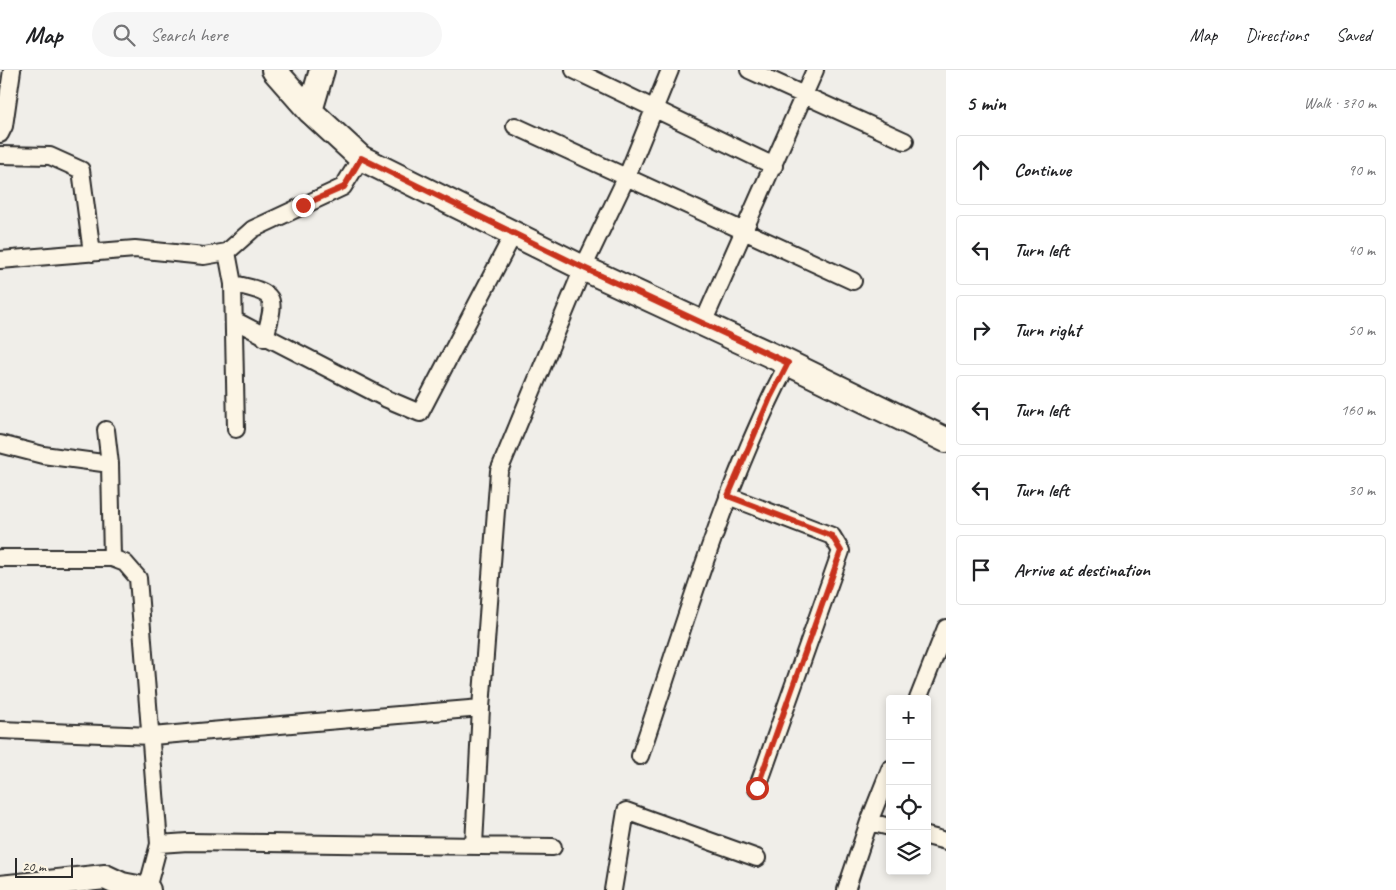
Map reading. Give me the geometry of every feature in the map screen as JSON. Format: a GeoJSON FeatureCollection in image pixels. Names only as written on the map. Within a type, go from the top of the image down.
{"type":"FeatureCollection","features":[{"type":"Feature","properties":{"kind":"street"},"geometry":{"type":"LineString","coordinates":[[0,134],[4,126],[12,70]]}},
{"type":"Feature","properties":{"kind":"street"},"geometry":{"type":"LineString","coordinates":[[274,70],[310,111],[361,158],[584,268],[788,363],[946,440]]}},
{"type":"Feature","properties":{"kind":"street"},"geometry":{"type":"LineString","coordinates":[[310,111],[322,70]]}},
{"type":"Feature","properties":{"kind":"street"},"geometry":{"type":"LineString","coordinates":[[574,70],[774,166]]}},
{"type":"Feature","properties":{"kind":"street"},"geometry":{"type":"LineString","coordinates":[[474,845],[481,708],[499,471],[584,268],[627,176],[670,70]]}},
{"type":"Feature","properties":{"kind":"street"},"geometry":{"type":"LineString","coordinates":[[749,70],[906,141]]}},
{"type":"Feature","properties":{"kind":"street"},"geometry":{"type":"LineString","coordinates":[[703,323],[746,231],[816,70]]}},
{"type":"Feature","properties":{"kind":"street"},"geometry":{"type":"LineString","coordinates":[[515,126],[854,281]]}},
{"type":"Feature","properties":{"kind":"street"},"geometry":{"type":"LineString","coordinates":[[0,155],[50,156],[81,170],[92,253]]}},
{"type":"Feature","properties":{"kind":"street"},"geometry":{"type":"LineString","coordinates":[[0,260],[135,249],[204,256],[227,252],[253,229],[344,187],[361,158]]}},
{"type":"Feature","properties":{"kind":"street"},"geometry":{"type":"LineString","coordinates":[[234,320],[265,338],[387,399],[420,413],[514,233]]}},
{"type":"Feature","properties":{"kind":"street"},"geometry":{"type":"LineString","coordinates":[[227,252],[233,284],[236,429]]}},
{"type":"Feature","properties":{"kind":"street"},"geometry":{"type":"LineString","coordinates":[[233,284],[261,290],[271,299],[273,307],[265,338]]}},
{"type":"Feature","properties":{"kind":"street"},"geometry":{"type":"LineString","coordinates":[[640,756],[728,496],[770,398],[788,363]]}},
{"type":"Feature","properties":{"kind":"street"},"geometry":{"type":"LineString","coordinates":[[106,430],[110,464],[112,558]]}},
{"type":"Feature","properties":{"kind":"street"},"geometry":{"type":"LineString","coordinates":[[0,444],[44,455],[110,464]]}},
{"type":"Feature","properties":{"kind":"street"},"geometry":{"type":"LineString","coordinates":[[728,496],[832,536],[841,551],[757,788]]}},
{"type":"Feature","properties":{"kind":"street"},"geometry":{"type":"LineString","coordinates":[[0,558],[112,558],[125,563],[138,578],[152,736],[159,844],[147,890],[119,887],[105,877],[0,888]]}},
{"type":"Feature","properties":{"kind":"street"},"geometry":{"type":"LineString","coordinates":[[920,695],[946,628]]}},
{"type":"Feature","properties":{"kind":"street"},"geometry":{"type":"LineString","coordinates":[[0,730],[152,736],[481,708]]}},
{"type":"Feature","properties":{"kind":"street"},"geometry":{"type":"LineString","coordinates":[[846,890],[886,779]]}},
{"type":"Feature","properties":{"kind":"street"},"geometry":{"type":"LineString","coordinates":[[613,890],[626,811],[757,858]]}},
{"type":"Feature","properties":{"kind":"street"},"geometry":{"type":"LineString","coordinates":[[869,822],[886,826]]}},
{"type":"Feature","properties":{"kind":"street"},"geometry":{"type":"LineString","coordinates":[[931,837],[946,841]]}},
{"type":"Feature","properties":{"kind":"street"},"geometry":{"type":"LineString","coordinates":[[159,844],[188,842],[553,847]]}},
{"type":"Feature","properties":{"kind":"route"},"geometry":{"type":"LineString","coordinates":[[303,205],[344,187],[361,158],[584,268],[788,363],[770,398],[728,496],[832,536],[841,551],[757,788]]}}]}
